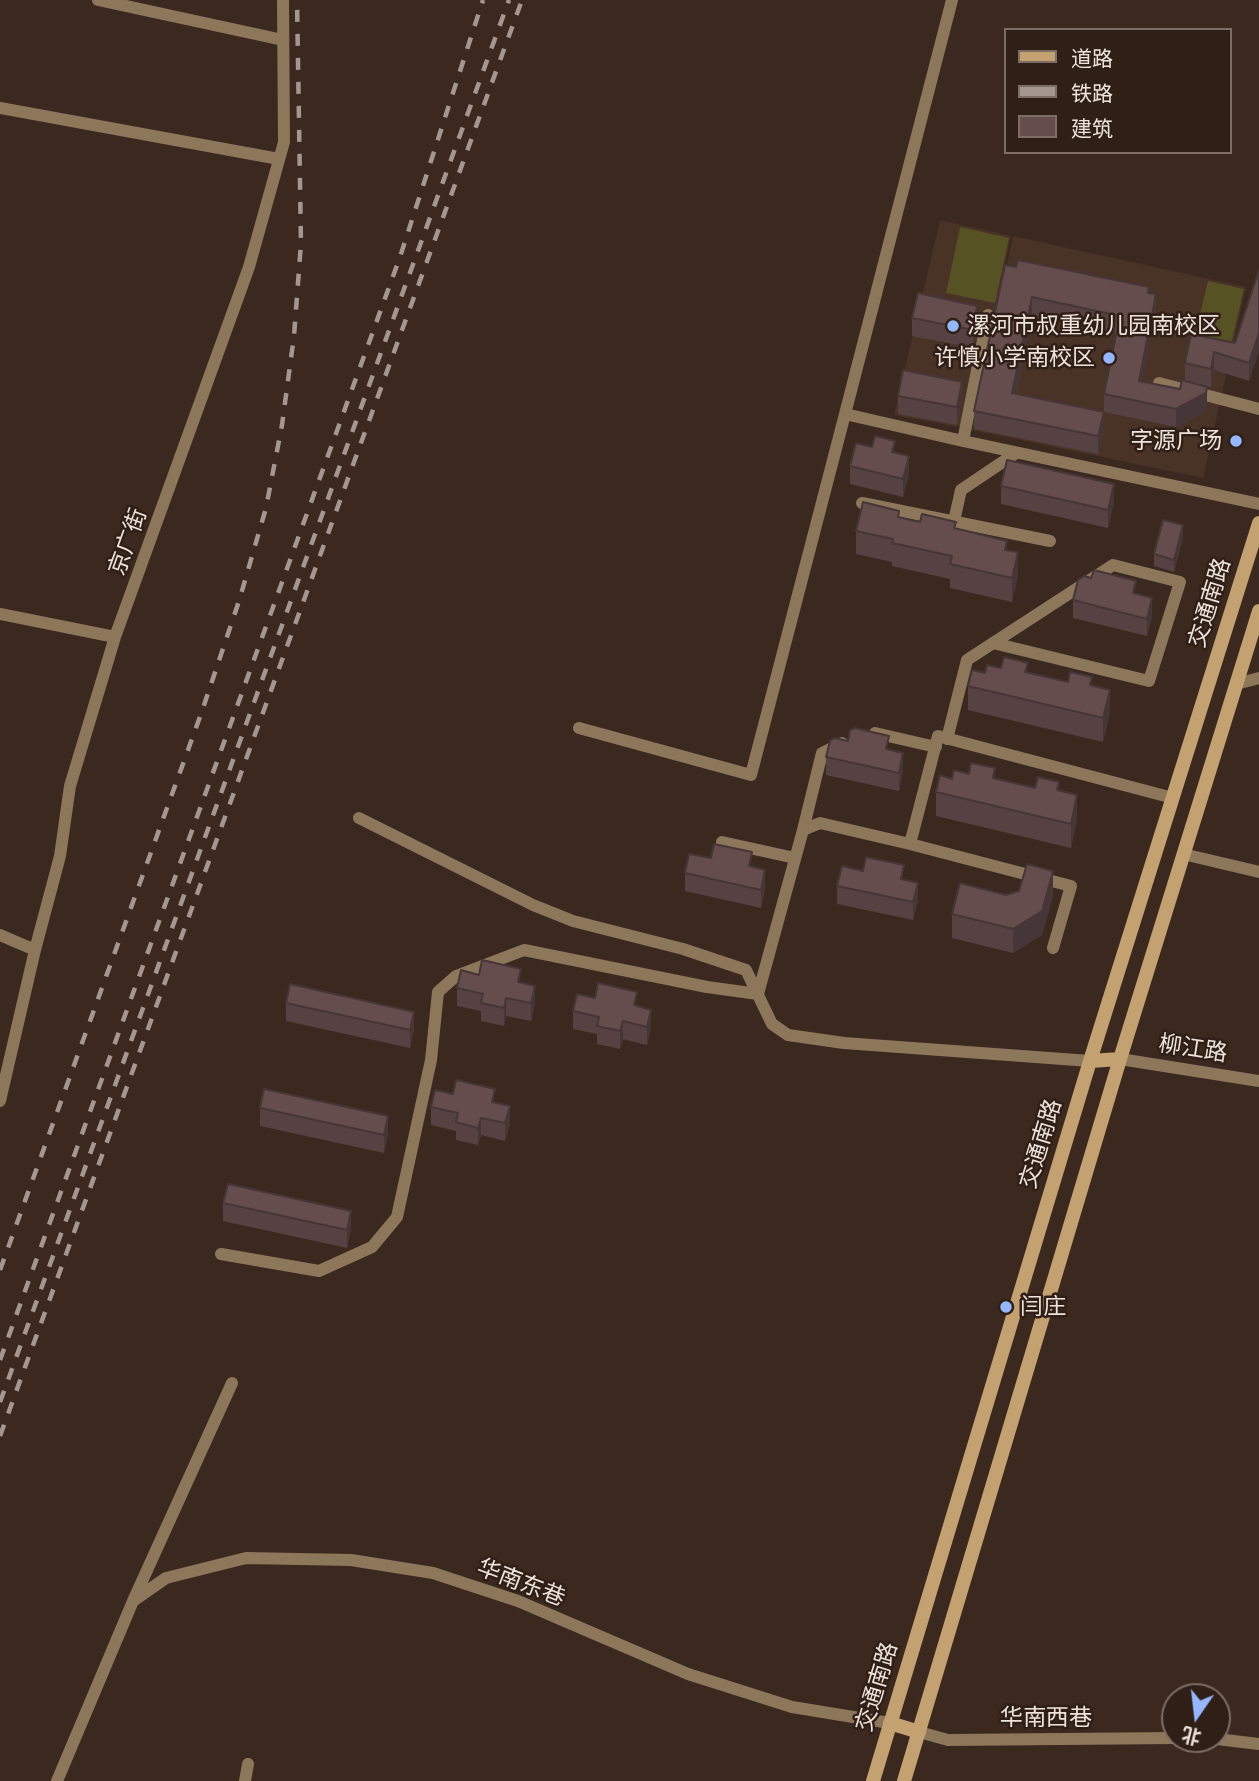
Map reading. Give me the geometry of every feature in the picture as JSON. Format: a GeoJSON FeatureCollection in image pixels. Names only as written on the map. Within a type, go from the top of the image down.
{"type":"FeatureCollection","features":[{"type":"Feature","properties":{"kind":"main road","name":"交通南路"},"geometry":{"type":"LineString","coordinates":[[873,1781],[1090,1061],[1259,523]]}},
{"type":"Feature","properties":{"kind":"main road"},"geometry":{"type":"LineString","coordinates":[[904,1781],[1120,1059],[1259,611]]}},
{"type":"Feature","properties":{"kind":"main road"},"geometry":{"type":"LineString","coordinates":[[1090,1061],[1120,1059]]}},
{"type":"Feature","properties":{"kind":"main road"},"geometry":{"type":"LineString","coordinates":[[890,1723],[919,1732]]}},
{"type":"Feature","properties":{"kind":"street"},"geometry":{"type":"LineString","coordinates":[[98,0],[283,40]]}},
{"type":"Feature","properties":{"kind":"street","name":"京广街"},"geometry":{"type":"LineString","coordinates":[[0,1101],[60,856],[70,786],[115,637],[249,267],[284,142],[283,0]]}},
{"type":"Feature","properties":{"kind":"street"},"geometry":{"type":"LineString","coordinates":[[579,728],[751,775],[952,0]]}},
{"type":"Feature","properties":{"kind":"street"},"geometry":{"type":"LineString","coordinates":[[0,107],[279,159]]}},
{"type":"Feature","properties":{"kind":"street"},"geometry":{"type":"LineString","coordinates":[[963,441],[988,315]]}},
{"type":"Feature","properties":{"kind":"street"},"geometry":{"type":"LineString","coordinates":[[1159,383],[1259,409]]}},
{"type":"Feature","properties":{"kind":"street"},"geometry":{"type":"LineString","coordinates":[[845,414],[1259,504]]}},
{"type":"Feature","properties":{"kind":"street"},"geometry":{"type":"LineString","coordinates":[[954,520],[961,490],[1016,453]]}},
{"type":"Feature","properties":{"kind":"street"},"geometry":{"type":"LineString","coordinates":[[862,503],[1051,541]]}},
{"type":"Feature","properties":{"kind":"street"},"geometry":{"type":"LineString","coordinates":[[947,738],[967,660],[993,643],[1114,565],[1180,582],[1149,681],[993,643]]}},
{"type":"Feature","properties":{"kind":"street"},"geometry":{"type":"LineString","coordinates":[[0,614],[115,637]]}},
{"type":"Feature","properties":{"kind":"street"},"geometry":{"type":"LineString","coordinates":[[1236,684],[1259,678]]}},
{"type":"Feature","properties":{"kind":"street"},"geometry":{"type":"LineString","coordinates":[[758,994],[822,753],[860,734],[936,747]]}},
{"type":"Feature","properties":{"kind":"street"},"geometry":{"type":"LineString","coordinates":[[910,844],[938,736],[1173,798]]}},
{"type":"Feature","properties":{"kind":"street"},"geometry":{"type":"LineString","coordinates":[[359,818],[533,905],[573,921],[683,949],[746,970],[772,1024],[788,1035],[844,1043],[1090,1061]]}},
{"type":"Feature","properties":{"kind":"street"},"geometry":{"type":"LineString","coordinates":[[803,830],[820,823],[1072,886],[1053,948]]}},
{"type":"Feature","properties":{"kind":"street"},"geometry":{"type":"LineString","coordinates":[[722,842],[795,858]]}},
{"type":"Feature","properties":{"kind":"street"},"geometry":{"type":"LineString","coordinates":[[1183,854],[1259,872]]}},
{"type":"Feature","properties":{"kind":"street"},"geometry":{"type":"LineString","coordinates":[[0,935],[35,950]]}},
{"type":"Feature","properties":{"kind":"street"},"geometry":{"type":"LineString","coordinates":[[221,1254],[319,1271],[372,1247],[389,1227],[397,1217],[431,1060],[438,992],[456,976],[524,950],[707,987],[758,994]]}},
{"type":"Feature","properties":{"kind":"street","name":"柳江路"},"geometry":{"type":"LineString","coordinates":[[1120,1059],[1259,1081]]}},
{"type":"Feature","properties":{"kind":"street"},"geometry":{"type":"LineString","coordinates":[[57,1781],[133,1601],[232,1382]]}},
{"type":"Feature","properties":{"kind":"street","name":"华南东巷"},"geometry":{"type":"LineString","coordinates":[[133,1601],[166,1578],[246,1558],[365,1562],[433,1573],[518,1601],[688,1674],[792,1707],[890,1723]]}},
{"type":"Feature","properties":{"kind":"street","name":"华南西巷"},"geometry":{"type":"LineString","coordinates":[[919,1732],[948,1740],[1161,1738]]}},
{"type":"Feature","properties":{"kind":"street"},"geometry":{"type":"LineString","coordinates":[[1231,1741],[1259,1744]]}},
{"type":"Feature","properties":{"kind":"street"},"geometry":{"type":"LineString","coordinates":[[245,1781],[248,1764]]}},
{"type":"Feature","properties":{"kind":"shaded area","name":"漯河市叔重幼儿园南校区"},"geometry":{"type":"Polygon","coordinates":[[[940,220],[1011,236],[969,429],[894,415],[940,220]]]}},
{"type":"Feature","properties":{"kind":"shaded area"},"geometry":{"type":"Polygon","coordinates":[[[960,227],[1009,238],[995,303],[946,293],[960,227]]]}},
{"type":"Feature","properties":{"kind":"shaded area","name":"许慎小学南校区"},"geometry":{"type":"Polygon","coordinates":[[[1013,236],[1246,287],[1203,478],[972,430],[1013,236]]]}},
{"type":"Feature","properties":{"kind":"shaded area"},"geometry":{"type":"Polygon","coordinates":[[[1208,281],[1244,289],[1228,357],[1192,348],[1208,281]]]}},
{"type":"Feature","properties":{"kind":"building"},"geometry":{"type":"Polygon","coordinates":[[[1018,260],[1149,287],[1148,293],[1156,294],[1139,381],[1180,389],[1182,380],[1207,387],[1206,393],[1176,409],[1104,394],[1120,316],[1032,297],[1012,393],[1104,412],[1098,436],[974,411],[1005,265],[1016,267],[1018,260]]]}},
{"type":"Feature","properties":{"kind":"building"},"geometry":{"type":"Polygon","coordinates":[[[1259,270],[1259,333],[1249,363],[1214,352],[1211,369],[1185,363],[1191,334],[1235,343],[1259,270]]]}},
{"type":"Feature","properties":{"kind":"building"},"geometry":{"type":"Polygon","coordinates":[[[918,293],[977,306],[973,330],[912,318],[918,293]]]}},
{"type":"Feature","properties":{"kind":"building"},"geometry":{"type":"Polygon","coordinates":[[[903,370],[962,382],[957,407],[898,396],[903,370]]]}},
{"type":"Feature","properties":{"kind":"building"},"geometry":{"type":"Polygon","coordinates":[[[875,436],[895,441],[892,452],[909,456],[903,479],[850,466],[856,443],[872,447],[875,436]]]}},
{"type":"Feature","properties":{"kind":"building"},"geometry":{"type":"Polygon","coordinates":[[[1007,460],[1114,484],[1108,510],[1001,486],[1007,460]]]}},
{"type":"Feature","properties":{"kind":"building"},"geometry":{"type":"Polygon","coordinates":[[[863,502],[899,511],[898,517],[920,522],[922,514],[956,522],[954,528],[1007,541],[1005,550],[1018,552],[1012,578],[950,564],[952,556],[892,543],[893,539],[856,531],[863,502]]]}},
{"type":"Feature","properties":{"kind":"building"},"geometry":{"type":"Polygon","coordinates":[[[1163,520],[1183,525],[1174,560],[1154,554],[1163,520]]]}},
{"type":"Feature","properties":{"kind":"building"},"geometry":{"type":"Polygon","coordinates":[[[1094,570],[1136,581],[1133,593],[1152,598],[1147,619],[1073,600],[1078,580],[1084,576],[1091,578],[1094,570]]]}},
{"type":"Feature","properties":{"kind":"building"},"geometry":{"type":"Polygon","coordinates":[[[1004,657],[1028,663],[1025,672],[1068,682],[1070,672],[1092,677],[1090,685],[1110,690],[1103,718],[968,686],[972,670],[985,673],[987,665],[1001,668],[1004,657]]]}},
{"type":"Feature","properties":{"kind":"building"},"geometry":{"type":"Polygon","coordinates":[[[855,728],[889,736],[886,749],[903,753],[899,773],[826,757],[830,741],[834,738],[848,741],[850,730],[855,728]]]}},
{"type":"Feature","properties":{"kind":"building"},"geometry":{"type":"Polygon","coordinates":[[[971,763],[995,768],[993,778],[1035,788],[1038,777],[1059,782],[1057,790],[1077,795],[1071,824],[936,792],[940,775],[952,779],[954,770],[969,774],[971,763]]]}},
{"type":"Feature","properties":{"kind":"building"},"geometry":{"type":"Polygon","coordinates":[[[714,844],[752,852],[749,866],[765,870],[761,890],[685,873],[689,854],[711,858],[714,844]]]}},
{"type":"Feature","properties":{"kind":"building"},"geometry":{"type":"Polygon","coordinates":[[[866,857],[904,865],[901,879],[918,883],[913,902],[837,886],[842,866],[863,871],[866,857]]]}},
{"type":"Feature","properties":{"kind":"building"},"geometry":{"type":"Polygon","coordinates":[[[1027,864],[1053,871],[1042,911],[1013,929],[952,914],[960,883],[1006,895],[1019,891],[1027,864]]]}},
{"type":"Feature","properties":{"kind":"building"},"geometry":{"type":"Polygon","coordinates":[[[482,960],[521,969],[518,982],[535,986],[531,1003],[506,998],[504,1008],[481,1003],[483,994],[457,988],[461,970],[479,975],[482,960]]]}},
{"type":"Feature","properties":{"kind":"building"},"geometry":{"type":"Polygon","coordinates":[[[598,983],[637,992],[634,1005],[651,1010],[647,1027],[623,1021],[620,1031],[597,1026],[599,1017],[573,1011],[577,994],[595,998],[598,983]]]}},
{"type":"Feature","properties":{"kind":"building"},"geometry":{"type":"Polygon","coordinates":[[[290,984],[414,1012],[410,1030],[286,1003],[290,984]]]}},
{"type":"Feature","properties":{"kind":"building"},"geometry":{"type":"Polygon","coordinates":[[[456,1080],[495,1089],[492,1102],[510,1106],[505,1123],[481,1118],[478,1128],[456,1122],[458,1113],[431,1107],[435,1090],[453,1094],[456,1080]]]}},
{"type":"Feature","properties":{"kind":"building"},"geometry":{"type":"Polygon","coordinates":[[[264,1089],[388,1116],[384,1135],[260,1108],[264,1089]]]}},
{"type":"Feature","properties":{"kind":"building"},"geometry":{"type":"Polygon","coordinates":[[[228,1184],[351,1211],[347,1230],[223,1203],[228,1184]]]}},
{"type":"Feature","properties":{"kind":"railway"},"geometry":{"type":"LineString","coordinates":[[0,1270],[201,714],[239,601],[266,508],[282,425],[294,336],[301,243],[297,0]]}},
{"type":"Feature","properties":{"kind":"railway"},"geometry":{"type":"LineString","coordinates":[[0,1360],[400,257],[483,0]]}},
{"type":"Feature","properties":{"kind":"railway"},"geometry":{"type":"LineString","coordinates":[[0,1402],[509,0]]}},
{"type":"Feature","properties":{"kind":"railway"},"geometry":{"type":"LineString","coordinates":[[0,1436],[522,0]]}},
{"type":"Feature","properties":{"kind":"place","name":"漯河市叔重幼儿园南校区"},"geometry":{"type":"Point","coordinates":[953,326]}},
{"type":"Feature","properties":{"kind":"place","name":"许慎小学南校区"},"geometry":{"type":"Point","coordinates":[1109,358]}},
{"type":"Feature","properties":{"kind":"place","name":"字源广场"},"geometry":{"type":"Point","coordinates":[1236,441]}},
{"type":"Feature","properties":{"kind":"place","name":"闫庄"},"geometry":{"type":"Point","coordinates":[1006,1307]}}]}
